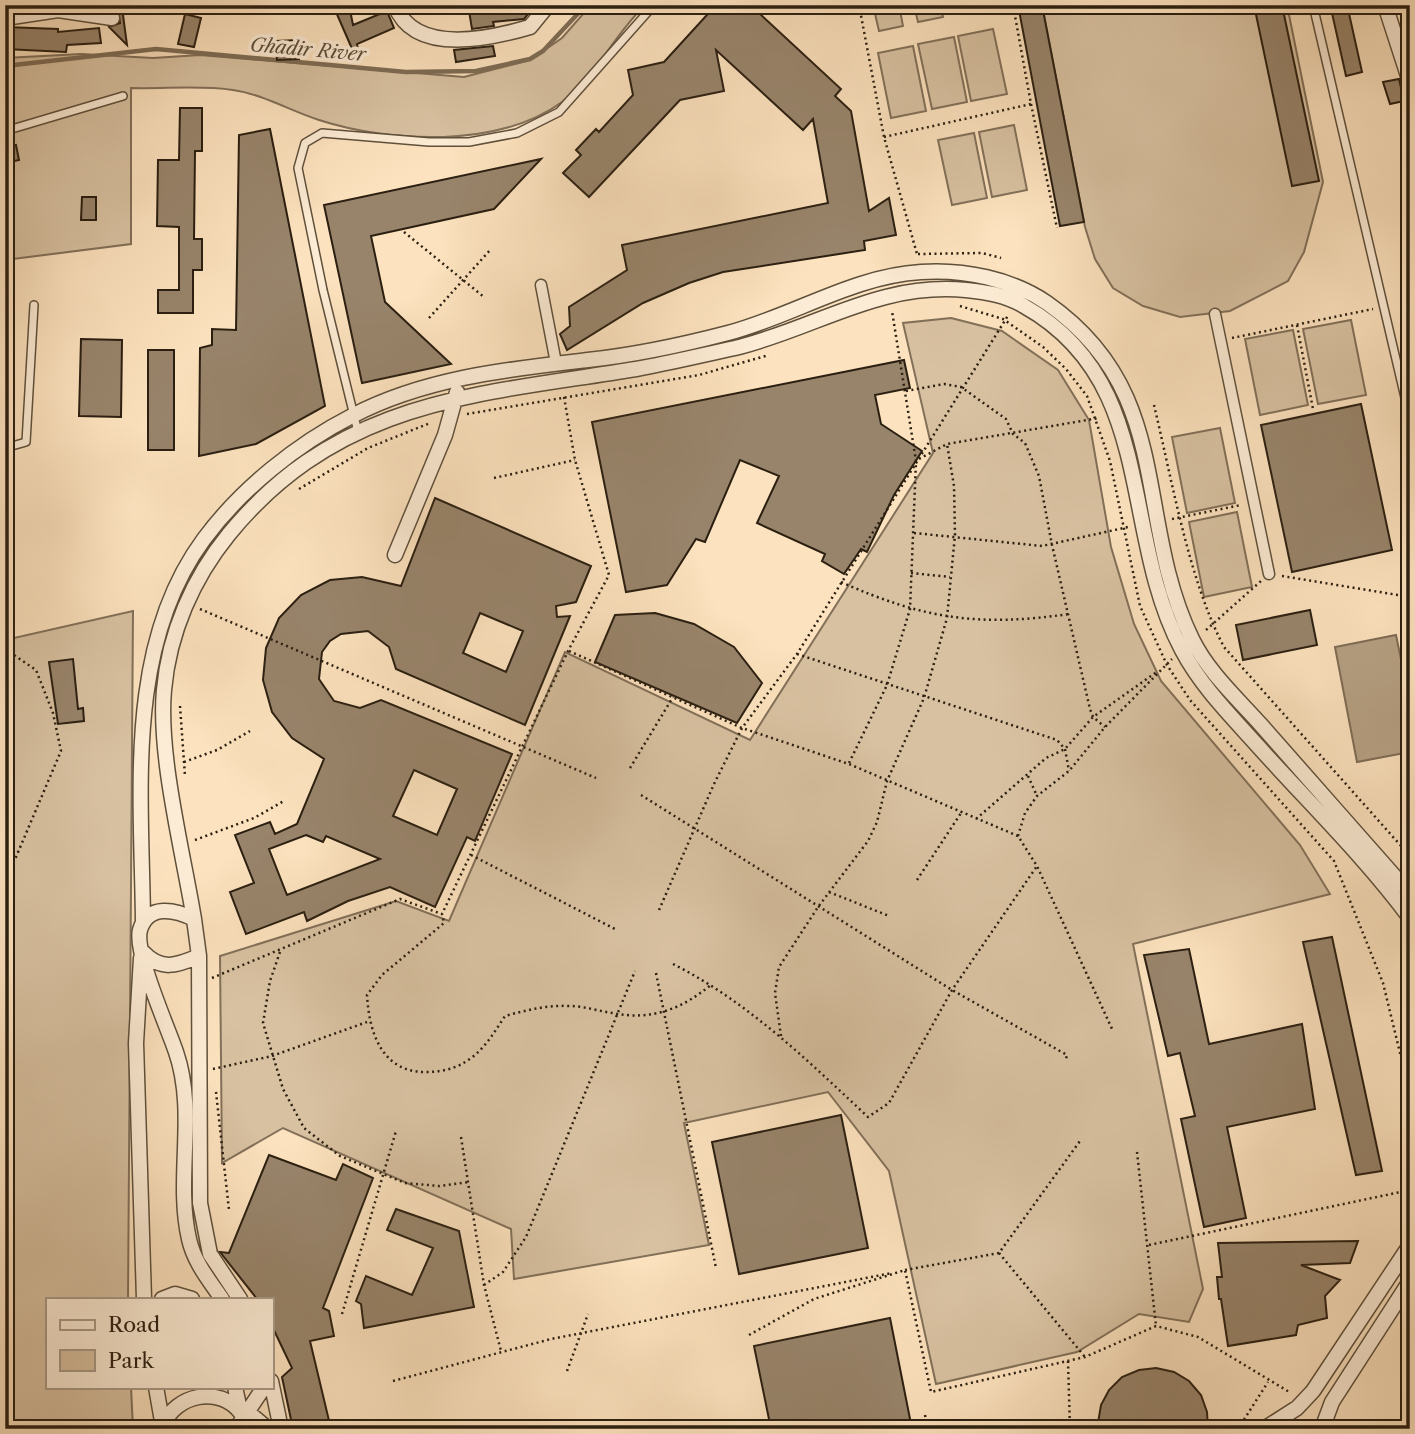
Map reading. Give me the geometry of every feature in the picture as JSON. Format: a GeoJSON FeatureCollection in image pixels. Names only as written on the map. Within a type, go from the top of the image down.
{"type":"FeatureCollection","features":[{"type":"Feature","properties":{"kind":"street"},"geometry":{"type":"LineString","coordinates":[[5,11],[9,5]]}},
{"type":"Feature","properties":{"kind":"street"},"geometry":{"type":"LineString","coordinates":[[395,5],[407,27],[416,33],[461,40],[530,27],[548,5]]}},
{"type":"Feature","properties":{"kind":"street"},"geometry":{"type":"LineString","coordinates":[[1385,5],[1410,82]]}},
{"type":"Feature","properties":{"kind":"street"},"geometry":{"type":"LineString","coordinates":[[5,18],[58,10],[112,18]]}},
{"type":"Feature","properties":{"kind":"street"},"geometry":{"type":"LineString","coordinates":[[221,1298],[200,1267],[188,1239],[183,1077],[139,940],[143,923],[142,767],[148,682],[161,622],[173,593],[205,538],[229,509],[257,482],[320,435],[354,415],[454,380],[556,363],[633,354],[735,331],[885,277],[960,272],[985,276],[1029,293],[1066,317],[1109,362],[1134,411],[1187,645],[1206,661],[1410,894]]}},
{"type":"Feature","properties":{"kind":"street"},"geometry":{"type":"LineString","coordinates":[[917,273],[917,289]]}},
{"type":"Feature","properties":{"kind":"street"},"geometry":{"type":"LineString","coordinates":[[541,285],[556,363]]}},
{"type":"Feature","properties":{"kind":"street"},"geometry":{"type":"LineString","coordinates":[[846,289],[850,306]]}},
{"type":"Feature","properties":{"kind":"street"},"geometry":{"type":"LineString","coordinates":[[239,1298],[211,1254],[200,1203],[203,961],[194,919],[164,718],[166,677],[178,622],[205,569],[246,514],[293,473],[358,432],[458,396],[637,369],[742,346],[890,293],[917,289],[986,292],[1020,303],[1056,327],[1076,346],[1096,371],[1116,411],[1153,577],[1213,696],[1410,918]]}},
{"type":"Feature","properties":{"kind":"street"},"geometry":{"type":"LineString","coordinates":[[1215,314],[1269,574]]}},
{"type":"Feature","properties":{"kind":"street"},"geometry":{"type":"LineString","coordinates":[[396,555],[458,396],[454,380]]}},
{"type":"Feature","properties":{"kind":"street"},"geometry":{"type":"LineString","coordinates":[[1357,856],[1375,855]]}},
{"type":"Feature","properties":{"kind":"street"},"geometry":{"type":"LineString","coordinates":[[143,923],[152,914],[164,909],[194,919]]}},
{"type":"Feature","properties":{"kind":"street"},"geometry":{"type":"LineString","coordinates":[[142,951],[153,962],[167,967],[203,961]]}},
{"type":"Feature","properties":{"kind":"street"},"geometry":{"type":"LineString","coordinates":[[142,951],[136,1065],[144,1298]]}},
{"type":"Feature","properties":{"kind":"street"},"geometry":{"type":"LineString","coordinates":[[1264,1429],[1297,1408],[1313,1391],[1406,1239]]}},
{"type":"Feature","properties":{"kind":"street"},"geometry":{"type":"LineString","coordinates":[[1322,1429],[1332,1402],[1410,1281]]}},
{"type":"Feature","properties":{"kind":"street"},"geometry":{"type":"LineString","coordinates":[[165,1298],[175,1294],[189,1298]]}},
{"type":"Feature","properties":{"kind":"street"},"geometry":{"type":"LineString","coordinates":[[156,1388],[163,1428]]}},
{"type":"Feature","properties":{"kind":"street"},"geometry":{"type":"LineString","coordinates":[[236,1388],[242,1421]]}},
{"type":"Feature","properties":{"kind":"street"},"geometry":{"type":"LineString","coordinates":[[272,1388],[281,1429]]}},
{"type":"Feature","properties":{"kind":"street"},"geometry":{"type":"LineString","coordinates":[[163,1428],[173,1408],[201,1397],[214,1396],[233,1403],[242,1421],[266,1428],[260,1390]]}},
{"type":"Feature","properties":{"kind":"street"},"geometry":{"type":"LineString","coordinates":[[242,1421],[260,1390]]}},
{"type":"Feature","properties":{"kind":"lane"},"geometry":{"type":"LineString","coordinates":[[358,432],[323,290],[298,168],[305,143],[321,133],[429,142],[469,142],[517,133],[559,112],[654,5]]}},
{"type":"Feature","properties":{"kind":"lane"},"geometry":{"type":"LineString","coordinates":[[1313,5],[1410,419]]}},
{"type":"Feature","properties":{"kind":"lane"},"geometry":{"type":"LineString","coordinates":[[5,131],[123,96]]}},
{"type":"Feature","properties":{"kind":"lane"},"geometry":{"type":"LineString","coordinates":[[5,448],[26,442],[34,304]]}},
{"type":"Feature","properties":{"kind":"path"},"geometry":{"type":"LineString","coordinates":[[859,5],[884,137],[917,254],[917,273]]}},
{"type":"Feature","properties":{"kind":"path"},"geometry":{"type":"LineString","coordinates":[[1013,5],[1057,228]]}},
{"type":"Feature","properties":{"kind":"path"},"geometry":{"type":"LineString","coordinates":[[884,137],[1031,104]]}},
{"type":"Feature","properties":{"kind":"path"},"geometry":{"type":"LineString","coordinates":[[404,232],[484,297]]}},
{"type":"Feature","properties":{"kind":"path"},"geometry":{"type":"LineString","coordinates":[[429,318],[491,249]]}},
{"type":"Feature","properties":{"kind":"path"},"geometry":{"type":"LineString","coordinates":[[917,254],[982,253],[1002,258]]}},
{"type":"Feature","properties":{"kind":"path"},"geometry":{"type":"LineString","coordinates":[[849,764],[887,685],[910,609],[916,460],[890,293]]}},
{"type":"Feature","properties":{"kind":"path"},"geometry":{"type":"LineString","coordinates":[[659,911],[742,728],[797,653],[1003,320],[1020,303]]}},
{"type":"Feature","properties":{"kind":"path"},"geometry":{"type":"LineString","coordinates":[[948,305],[1003,320],[1043,347],[1066,369],[1087,396],[1110,461],[1140,606],[1167,665],[1190,700],[1334,861],[1383,982],[1410,1094]]}},
{"type":"Feature","properties":{"kind":"path"},"geometry":{"type":"LineString","coordinates":[[1219,341],[1383,307]]}},
{"type":"Feature","properties":{"kind":"path"},"geometry":{"type":"LineString","coordinates":[[883,313],[902,309]]}},
{"type":"Feature","properties":{"kind":"path"},"geometry":{"type":"LineString","coordinates":[[1297,325],[1313,410]]}},
{"type":"Feature","properties":{"kind":"path"},"geometry":{"type":"LineString","coordinates":[[289,496],[368,448],[448,417],[699,375],[773,354]]}},
{"type":"Feature","properties":{"kind":"path"},"geometry":{"type":"LineString","coordinates":[[559,379],[575,460],[609,575],[568,651],[442,914],[444,923],[382,975],[367,995],[368,1022],[376,1044],[394,1064],[414,1072],[443,1072],[477,1052],[505,1016],[544,1006],[573,1006],[616,1014],[663,1013],[683,1007],[712,984]]}},
{"type":"Feature","properties":{"kind":"path"},"geometry":{"type":"LineString","coordinates":[[904,391],[944,384],[961,387],[1006,419],[1013,434],[1025,443],[1035,463],[1093,716],[1105,727]]}},
{"type":"Feature","properties":{"kind":"path"},"geometry":{"type":"LineString","coordinates":[[1154,405],[1181,518],[1212,625],[1224,647],[1410,856]]}},
{"type":"Feature","properties":{"kind":"path"},"geometry":{"type":"LineString","coordinates":[[916,460],[947,444],[1097,419],[1116,411]]}},
{"type":"Feature","properties":{"kind":"path"},"geometry":{"type":"LineString","coordinates":[[781,1036],[775,993],[779,967],[818,907],[868,841],[877,822],[887,780],[924,698],[947,618],[954,535],[954,486],[947,444]]}},
{"type":"Feature","properties":{"kind":"path"},"geometry":{"type":"LineString","coordinates":[[494,478],[575,460]]}},
{"type":"Feature","properties":{"kind":"path"},"geometry":{"type":"LineString","coordinates":[[913,532],[954,535],[1021,546],[1052,545]]}},
{"type":"Feature","properties":{"kind":"path"},"geometry":{"type":"LineString","coordinates":[[911,573],[951,577]]}},
{"type":"Feature","properties":{"kind":"path"},"geometry":{"type":"LineString","coordinates":[[1018,836],[1025,813],[1037,796],[1069,771],[1105,727],[1187,645],[1269,574],[1410,597]]}},
{"type":"Feature","properties":{"kind":"path"},"geometry":{"type":"LineString","coordinates":[[841,582],[910,609],[947,618],[990,622],[1069,614]]}},
{"type":"Feature","properties":{"kind":"path"},"geometry":{"type":"LineString","coordinates":[[203,600],[199,609],[596,778]]}},
{"type":"Feature","properties":{"kind":"path"},"geometry":{"type":"LineString","coordinates":[[5,649],[36,670],[53,713],[61,751],[16,857],[5,866]]}},
{"type":"Feature","properties":{"kind":"path"},"geometry":{"type":"LineString","coordinates":[[568,651],[742,728],[849,764],[1018,836],[1037,866],[1113,1031]]}},
{"type":"Feature","properties":{"kind":"path"},"geometry":{"type":"LineString","coordinates":[[797,653],[924,698],[1057,740],[1065,749],[1069,771]]}},
{"type":"Feature","properties":{"kind":"path"},"geometry":{"type":"LineString","coordinates":[[976,819],[1046,758],[1065,749],[1093,716],[1167,665]]}},
{"type":"Feature","properties":{"kind":"path"},"geometry":{"type":"LineString","coordinates":[[630,768],[673,697]]}},
{"type":"Feature","properties":{"kind":"path"},"geometry":{"type":"LineString","coordinates":[[180,705],[186,787]]}},
{"type":"Feature","properties":{"kind":"path"},"geometry":{"type":"LineString","coordinates":[[184,762],[217,750],[250,731]]}},
{"type":"Feature","properties":{"kind":"path"},"geometry":{"type":"LineString","coordinates":[[1028,775],[1037,796]]}},
{"type":"Feature","properties":{"kind":"path"},"geometry":{"type":"LineString","coordinates":[[641,795],[952,990],[1067,1055],[1066,1059]]}},
{"type":"Feature","properties":{"kind":"path"},"geometry":{"type":"LineString","coordinates":[[189,842],[254,818],[284,801]]}},
{"type":"Feature","properties":{"kind":"path"},"geometry":{"type":"LineString","coordinates":[[918,880],[961,813]]}},
{"type":"Feature","properties":{"kind":"path"},"geometry":{"type":"LineString","coordinates":[[471,855],[617,930]]}},
{"type":"Feature","properties":{"kind":"path"},"geometry":{"type":"LineString","coordinates":[[673,964],[712,984],[781,1036],[868,1118],[889,1103],[952,990],[1037,866]]}},
{"type":"Feature","properties":{"kind":"path"},"geometry":{"type":"LineString","coordinates":[[830,892],[889,916]]}},
{"type":"Feature","properties":{"kind":"path"},"geometry":{"type":"LineString","coordinates":[[203,961],[209,980],[400,899],[442,914]]}},
{"type":"Feature","properties":{"kind":"path"},"geometry":{"type":"LineString","coordinates":[[280,952],[270,982],[263,1023],[283,1089],[304,1128],[340,1156],[405,1183],[439,1186],[469,1182]]}},
{"type":"Feature","properties":{"kind":"path"},"geometry":{"type":"LineString","coordinates":[[484,1285],[503,1272],[526,1237],[635,971]]}},
{"type":"Feature","properties":{"kind":"path"},"geometry":{"type":"LineString","coordinates":[[656,973],[716,1268]]}},
{"type":"Feature","properties":{"kind":"path"},"geometry":{"type":"LineString","coordinates":[[213,1069],[272,1056],[368,1022]]}},
{"type":"Feature","properties":{"kind":"path"},"geometry":{"type":"LineString","coordinates":[[215,1082],[229,1210]]}},
{"type":"Feature","properties":{"kind":"path"},"geometry":{"type":"LineString","coordinates":[[342,1314],[396,1131]]}},
{"type":"Feature","properties":{"kind":"path"},"geometry":{"type":"LineString","coordinates":[[461,1137],[484,1285],[501,1351]]}},
{"type":"Feature","properties":{"kind":"path"},"geometry":{"type":"LineString","coordinates":[[393,1381],[551,1339],[999,1253],[1080,1141]]}},
{"type":"Feature","properties":{"kind":"path"},"geometry":{"type":"LineString","coordinates":[[1136,1152],[1149,1245],[1156,1326]]}},
{"type":"Feature","properties":{"kind":"path"},"geometry":{"type":"LineString","coordinates":[[1149,1245],[1410,1190]]}},
{"type":"Feature","properties":{"kind":"path"},"geometry":{"type":"LineString","coordinates":[[1406,1239],[1410,1222]]}},
{"type":"Feature","properties":{"kind":"path"},"geometry":{"type":"LineString","coordinates":[[999,1253],[1085,1357]]}},
{"type":"Feature","properties":{"kind":"path"},"geometry":{"type":"LineString","coordinates":[[749,1335],[814,1299],[905,1270]]}},
{"type":"Feature","properties":{"kind":"path"},"geometry":{"type":"LineString","coordinates":[[905,1270],[931,1392],[1085,1357],[1156,1326],[1198,1337],[1292,1394]]}},
{"type":"Feature","properties":{"kind":"path"},"geometry":{"type":"LineString","coordinates":[[567,1371],[588,1314]]}},
{"type":"Feature","properties":{"kind":"path"},"geometry":{"type":"LineString","coordinates":[[1068,1361],[1070,1429]]}},
{"type":"Feature","properties":{"kind":"path"},"geometry":{"type":"LineString","coordinates":[[1238,1429],[1269,1381]]}},
{"type":"Feature","properties":{"kind":"path"},"geometry":{"type":"LineString","coordinates":[[925,1415],[928,1429]]}},
{"type":"Feature","properties":{"kind":"green space"},"geometry":{"type":"Polygon","coordinates":[[[591,5],[645,5],[585,80],[562,102],[536,117],[476,134],[410,137],[378,133],[319,120],[244,92],[195,87],[131,88],[131,244],[13,259],[5,255],[5,58],[81,54],[153,58],[200,55],[464,77],[530,60],[562,38],[591,5]]]}},
{"type":"Feature","properties":{"kind":"green space"},"geometry":{"type":"Polygon","coordinates":[[[873,5],[899,5],[903,26],[879,31],[873,5]]]}},
{"type":"Feature","properties":{"kind":"green space"},"geometry":{"type":"Polygon","coordinates":[[[914,5],[940,5],[943,17],[918,22],[914,5]]]}},
{"type":"Feature","properties":{"kind":"green space"},"geometry":{"type":"Polygon","coordinates":[[[1042,5],[1287,5],[1323,182],[1304,252],[1288,281],[1230,311],[1180,317],[1143,306],[1113,288],[1095,259],[1085,227],[1042,5]]]}},
{"type":"Feature","properties":{"kind":"green space"},"geometry":{"type":"Polygon","coordinates":[[[993,29],[1007,94],[971,101],[958,36],[993,29]]]}},
{"type":"Feature","properties":{"kind":"green space"},"geometry":{"type":"Polygon","coordinates":[[[954,37],[967,102],[932,109],[918,44],[954,37]]]}},
{"type":"Feature","properties":{"kind":"green space"},"geometry":{"type":"Polygon","coordinates":[[[913,46],[926,111],[891,118],[878,53],[913,46]]]}},
{"type":"Feature","properties":{"kind":"green space"},"geometry":{"type":"Polygon","coordinates":[[[1014,125],[1027,190],[992,197],[979,132],[1014,125]]]}},
{"type":"Feature","properties":{"kind":"green space"},"geometry":{"type":"Polygon","coordinates":[[[974,133],[987,198],[952,205],[938,140],[974,133]]]}},
{"type":"Feature","properties":{"kind":"green space"},"geometry":{"type":"Polygon","coordinates":[[[951,318],[1002,331],[1058,370],[1089,420],[1111,547],[1134,624],[1161,681],[1300,845],[1330,894],[1133,944],[1203,1289],[1189,1322],[1139,1314],[1077,1352],[936,1384],[889,1171],[828,1092],[684,1123],[709,1245],[514,1279],[511,1229],[283,1128],[222,1163],[220,956],[396,901],[449,921],[565,652],[750,740],[933,453],[903,323],[951,318]]]}},
{"type":"Feature","properties":{"kind":"green space"},"geometry":{"type":"Polygon","coordinates":[[[1351,320],[1366,395],[1318,404],[1303,329],[1351,320]]]}},
{"type":"Feature","properties":{"kind":"green space"},"geometry":{"type":"Polygon","coordinates":[[[1293,330],[1308,405],[1260,415],[1245,339],[1293,330]]]}},
{"type":"Feature","properties":{"kind":"green space"},"geometry":{"type":"Polygon","coordinates":[[[1220,428],[1235,503],[1187,513],[1172,437],[1220,428]]]}},
{"type":"Feature","properties":{"kind":"green space"},"geometry":{"type":"Polygon","coordinates":[[[1237,512],[1252,587],[1204,597],[1189,522],[1237,512]]]}},
{"type":"Feature","properties":{"kind":"green space"},"geometry":{"type":"Polygon","coordinates":[[[133,611],[128,1298],[46,1298],[46,1388],[131,1388],[133,1429],[5,1429],[5,640],[133,611]]]}},
{"type":"Feature","properties":{"kind":"shaded area"},"geometry":{"type":"Polygon","coordinates":[[[1396,635],[1410,703],[1410,752],[1357,762],[1335,647],[1396,635]]]}},
{"type":"Feature","properties":{"kind":"building"},"geometry":{"type":"Polygon","coordinates":[[[92,5],[134,5],[123,15],[127,45],[109,27],[120,23],[118,11],[92,5]]]}},
{"type":"Feature","properties":{"kind":"building"},"geometry":{"type":"Polygon","coordinates":[[[468,5],[535,5],[524,19],[493,22],[494,26],[472,29],[468,5]]]}},
{"type":"Feature","properties":{"kind":"building"},"geometry":{"type":"Polygon","coordinates":[[[716,5],[766,5],[759,13],[841,89],[835,96],[851,111],[869,211],[889,198],[896,235],[864,241],[865,250],[723,272],[689,283],[643,303],[567,350],[560,334],[570,326],[569,307],[627,270],[622,245],[828,203],[813,119],[803,130],[716,50],[724,91],[680,100],[589,197],[563,173],[581,155],[576,150],[596,129],[599,132],[633,95],[628,70],[664,62],[716,5]]]}},
{"type":"Feature","properties":{"kind":"building"},"geometry":{"type":"Polygon","coordinates":[[[1018,5],[1042,5],[1084,222],[1060,226],[1018,5]]]}},
{"type":"Feature","properties":{"kind":"building"},"geometry":{"type":"Polygon","coordinates":[[[1254,5],[1282,5],[1319,181],[1292,186],[1254,5]]]}},
{"type":"Feature","properties":{"kind":"building"},"geometry":{"type":"Polygon","coordinates":[[[1348,9],[1362,72],[1346,76],[1332,13],[1348,9]]]}},
{"type":"Feature","properties":{"kind":"building"},"geometry":{"type":"Polygon","coordinates":[[[350,10],[353,25],[387,11],[394,28],[357,44],[358,50],[353,51],[336,12],[350,10]]]}},
{"type":"Feature","properties":{"kind":"building"},"geometry":{"type":"Polygon","coordinates":[[[185,14],[201,18],[194,47],[178,44],[185,14]]]}},
{"type":"Feature","properties":{"kind":"building"},"geometry":{"type":"Polygon","coordinates":[[[5,27],[58,29],[58,32],[99,28],[101,43],[67,45],[66,52],[5,49],[5,27]]]}},
{"type":"Feature","properties":{"kind":"building"},"geometry":{"type":"Polygon","coordinates":[[[298,40],[299,59],[277,60],[276,41],[298,40]]]}},
{"type":"Feature","properties":{"kind":"building"},"geometry":{"type":"Polygon","coordinates":[[[493,46],[495,56],[456,62],[454,50],[493,46]]]}},
{"type":"Feature","properties":{"kind":"building"},"geometry":{"type":"Polygon","coordinates":[[[1399,79],[1404,101],[1390,104],[1383,82],[1399,79]]]}},
{"type":"Feature","properties":{"kind":"building"},"geometry":{"type":"Polygon","coordinates":[[[180,108],[202,108],[202,151],[195,151],[194,239],[202,239],[202,270],[193,270],[193,313],[158,313],[158,290],[179,290],[179,227],[157,226],[158,160],[179,160],[180,108]]]}},
{"type":"Feature","properties":{"kind":"building"},"geometry":{"type":"Polygon","coordinates":[[[270,129],[325,406],[256,444],[199,456],[200,348],[212,345],[212,329],[236,330],[239,135],[270,129]]]}},
{"type":"Feature","properties":{"kind":"building"},"geometry":{"type":"Polygon","coordinates":[[[16,145],[19,160],[5,163],[5,147],[16,145]]]}},
{"type":"Feature","properties":{"kind":"building"},"geometry":{"type":"Polygon","coordinates":[[[541,159],[494,209],[371,236],[385,302],[451,364],[362,383],[324,205],[541,159]]]}},
{"type":"Feature","properties":{"kind":"building"},"geometry":{"type":"Polygon","coordinates":[[[82,197],[96,197],[96,220],[81,220],[82,197]]]}},
{"type":"Feature","properties":{"kind":"building"},"geometry":{"type":"Polygon","coordinates":[[[81,339],[122,340],[121,417],[79,416],[81,339]]]}},
{"type":"Feature","properties":{"kind":"building"},"geometry":{"type":"Polygon","coordinates":[[[148,350],[174,350],[174,450],[148,450],[148,350]]]}},
{"type":"Feature","properties":{"kind":"building"},"geometry":{"type":"Polygon","coordinates":[[[904,360],[910,388],[875,395],[881,424],[922,451],[894,495],[867,552],[861,549],[844,574],[822,561],[825,554],[757,523],[779,476],[740,460],[705,542],[696,539],[667,585],[626,592],[592,422],[904,360]]]}},
{"type":"Feature","properties":{"kind":"building"},"geometry":{"type":"Polygon","coordinates":[[[1361,404],[1392,550],[1292,572],[1261,425],[1361,404]]]}},
{"type":"Feature","properties":{"kind":"building"},"geometry":{"type":"Polygon","coordinates":[[[435,498],[591,566],[576,602],[556,606],[557,617],[570,616],[525,725],[396,669],[389,647],[368,631],[341,634],[330,641],[322,652],[319,679],[334,701],[360,708],[381,700],[512,754],[475,841],[467,837],[435,907],[390,887],[348,901],[307,921],[304,912],[246,934],[230,892],[254,883],[235,835],[270,822],[275,834],[297,824],[324,759],[292,738],[272,712],[263,680],[266,648],[279,618],[301,595],[330,580],[362,577],[401,586],[435,498]],[[480,613],[463,653],[506,672],[523,631],[480,613]],[[414,770],[393,816],[437,835],[457,789],[414,770]],[[306,835],[269,849],[287,895],[380,859],[326,836],[323,842],[306,835]]]}},
{"type":"Feature","properties":{"kind":"building"},"geometry":{"type":"Polygon","coordinates":[[[1310,610],[1317,645],[1243,660],[1236,625],[1310,610]]]}},
{"type":"Feature","properties":{"kind":"building"},"geometry":{"type":"Polygon","coordinates":[[[655,613],[694,624],[734,647],[762,683],[737,723],[595,662],[615,615],[655,613]]]}},
{"type":"Feature","properties":{"kind":"building"},"geometry":{"type":"Polygon","coordinates":[[[73,659],[78,709],[83,708],[84,721],[58,724],[49,662],[73,659]]]}},
{"type":"Feature","properties":{"kind":"building"},"geometry":{"type":"Polygon","coordinates":[[[1332,937],[1382,1171],[1356,1175],[1303,942],[1332,937]]]}},
{"type":"Feature","properties":{"kind":"building"},"geometry":{"type":"Polygon","coordinates":[[[1189,949],[1209,1044],[1302,1024],[1315,1109],[1227,1127],[1246,1218],[1204,1227],[1181,1119],[1195,1116],[1180,1053],[1168,1056],[1144,955],[1189,949]]]}},
{"type":"Feature","properties":{"kind":"building"},"geometry":{"type":"Polygon","coordinates":[[[841,1115],[868,1248],[739,1274],[712,1142],[841,1115]]]}},
{"type":"Feature","properties":{"kind":"building"},"geometry":{"type":"Polygon","coordinates":[[[269,1155],[336,1180],[343,1164],[373,1178],[323,1308],[329,1311],[334,1336],[310,1341],[331,1429],[293,1429],[282,1377],[292,1368],[273,1328],[273,1298],[256,1298],[220,1252],[229,1253],[269,1155]]]}},
{"type":"Feature","properties":{"kind":"building"},"geometry":{"type":"Polygon","coordinates":[[[396,1209],[459,1231],[474,1307],[364,1328],[361,1304],[356,1301],[366,1276],[412,1295],[433,1248],[387,1230],[396,1209]]]}},
{"type":"Feature","properties":{"kind":"building"},"geometry":{"type":"Polygon","coordinates":[[[1358,1241],[1350,1263],[1301,1265],[1340,1280],[1325,1296],[1327,1318],[1298,1325],[1296,1335],[1228,1346],[1219,1299],[1217,1277],[1222,1277],[1218,1243],[1358,1241]]]}},
{"type":"Feature","properties":{"kind":"building"},"geometry":{"type":"Polygon","coordinates":[[[890,1318],[912,1429],[771,1429],[754,1346],[890,1318]]]}},
{"type":"Feature","properties":{"kind":"building"},"geometry":{"type":"Polygon","coordinates":[[[1156,1368],[1174,1372],[1189,1381],[1201,1395],[1207,1412],[1208,1429],[1097,1429],[1101,1405],[1109,1390],[1122,1377],[1139,1370],[1156,1368]]]}},
{"type":"Feature","properties":{"kind":"waterway","name":"Ghadir River"},"geometry":{"type":"LineString","coordinates":[[5,66],[156,49],[406,72],[476,71],[530,59],[543,51],[586,5]]}}]}
